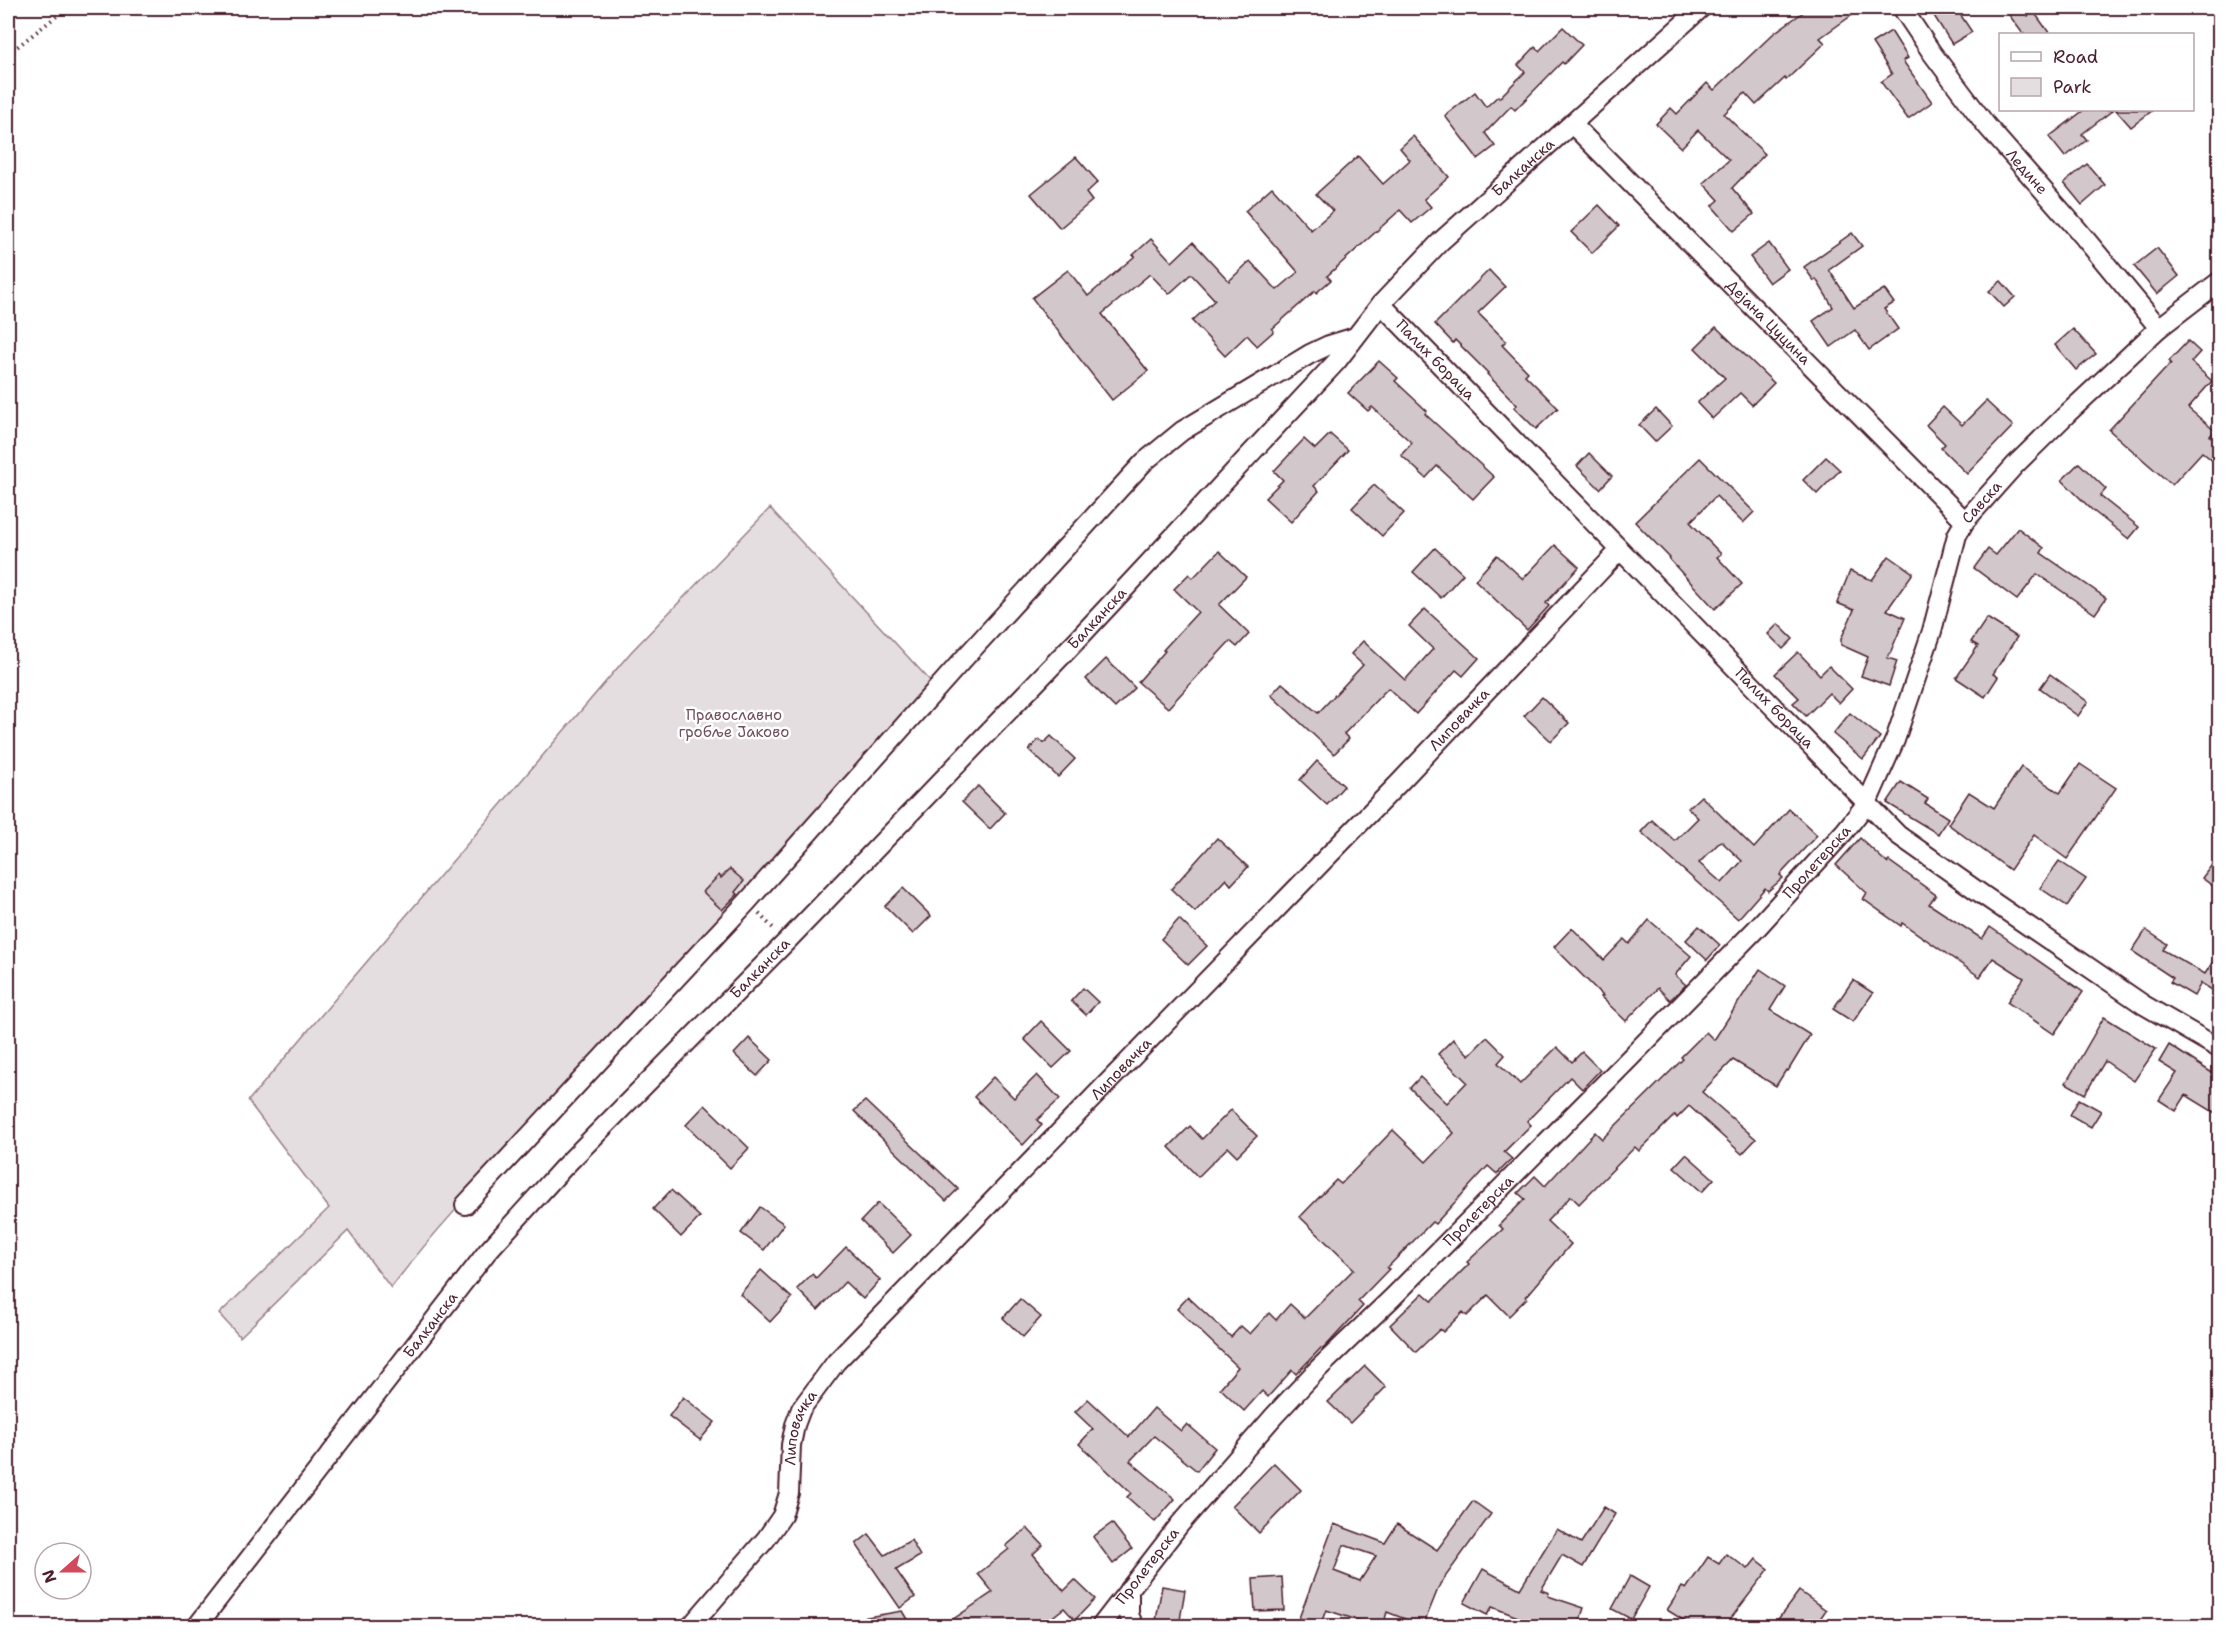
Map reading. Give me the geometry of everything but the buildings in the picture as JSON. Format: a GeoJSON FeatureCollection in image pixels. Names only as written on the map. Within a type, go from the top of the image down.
{"type":"FeatureCollection","features":[{"type":"Feature","properties":{"kind":"street","name":"Балканска"},"geometry":{"type":"LineString","coordinates":[[197,1626],[247,1565],[487,1252],[563,1168],[787,941],[1077,640],[1337,361],[1380,304],[1441,242],[1701,8]]}},
{"type":"Feature","properties":{"kind":"street","name":"Ледине"},"geometry":{"type":"LineString","coordinates":[[1902,8],[1932,53],[1986,125],[2078,230],[2159,328]]}},
{"type":"Feature","properties":{"kind":"street","name":"Дејана Цуцина"},"geometry":{"type":"LineString","coordinates":[[1572,124],[1965,521]]}},
{"type":"Feature","properties":{"kind":"street","name":"Савска"},"geometry":{"type":"LineString","coordinates":[[1867,803],[1895,740],[1920,669],[1951,553],[1965,521],[2015,465],[2159,328],[2220,281]]}},
{"type":"Feature","properties":{"kind":"street","name":"Палих бораца"},"geometry":{"type":"LineString","coordinates":[[1380,304],[1898,835],[2144,1005],[2220,1049]]}},
{"type":"Feature","properties":{"kind":"street"},"geometry":{"type":"LineString","coordinates":[[465,1205],[747,902],[1034,581],[1150,456],[1182,431],[1310,354],[1355,337]]}},
{"type":"Feature","properties":{"kind":"street","name":"Липовачка"},"geometry":{"type":"LineString","coordinates":[[691,1626],[766,1539],[782,1516],[789,1492],[791,1445],[795,1425],[801,1410],[836,1362],[1399,783],[1620,550]]}},
{"type":"Feature","properties":{"kind":"street","name":"Пролетерска"},"geometry":{"type":"LineString","coordinates":[[1101,1626],[1180,1524],[1274,1416],[1756,929],[1825,855],[1867,803]]}},
{"type":"Feature","properties":{"kind":"street"},"geometry":{"type":"LineString","coordinates":[[1130,1589],[1129,1615],[1134,1626]]}},
{"type":"Feature","properties":{"kind":"path"},"geometry":{"type":"LineString","coordinates":[[8,54],[67,8]]}},
{"type":"Feature","properties":{"kind":"path"},"geometry":{"type":"LineString","coordinates":[[747,902],[787,941]]}},
{"type":"Feature","properties":{"kind":"green space","name":"Православно гробље Јаково"},"geometry":{"type":"Polygon","coordinates":[[[770,508],[935,686],[453,1213],[391,1288],[348,1231],[240,1337],[219,1314],[329,1208],[248,1101],[631,652],[770,508]]]}}]}
